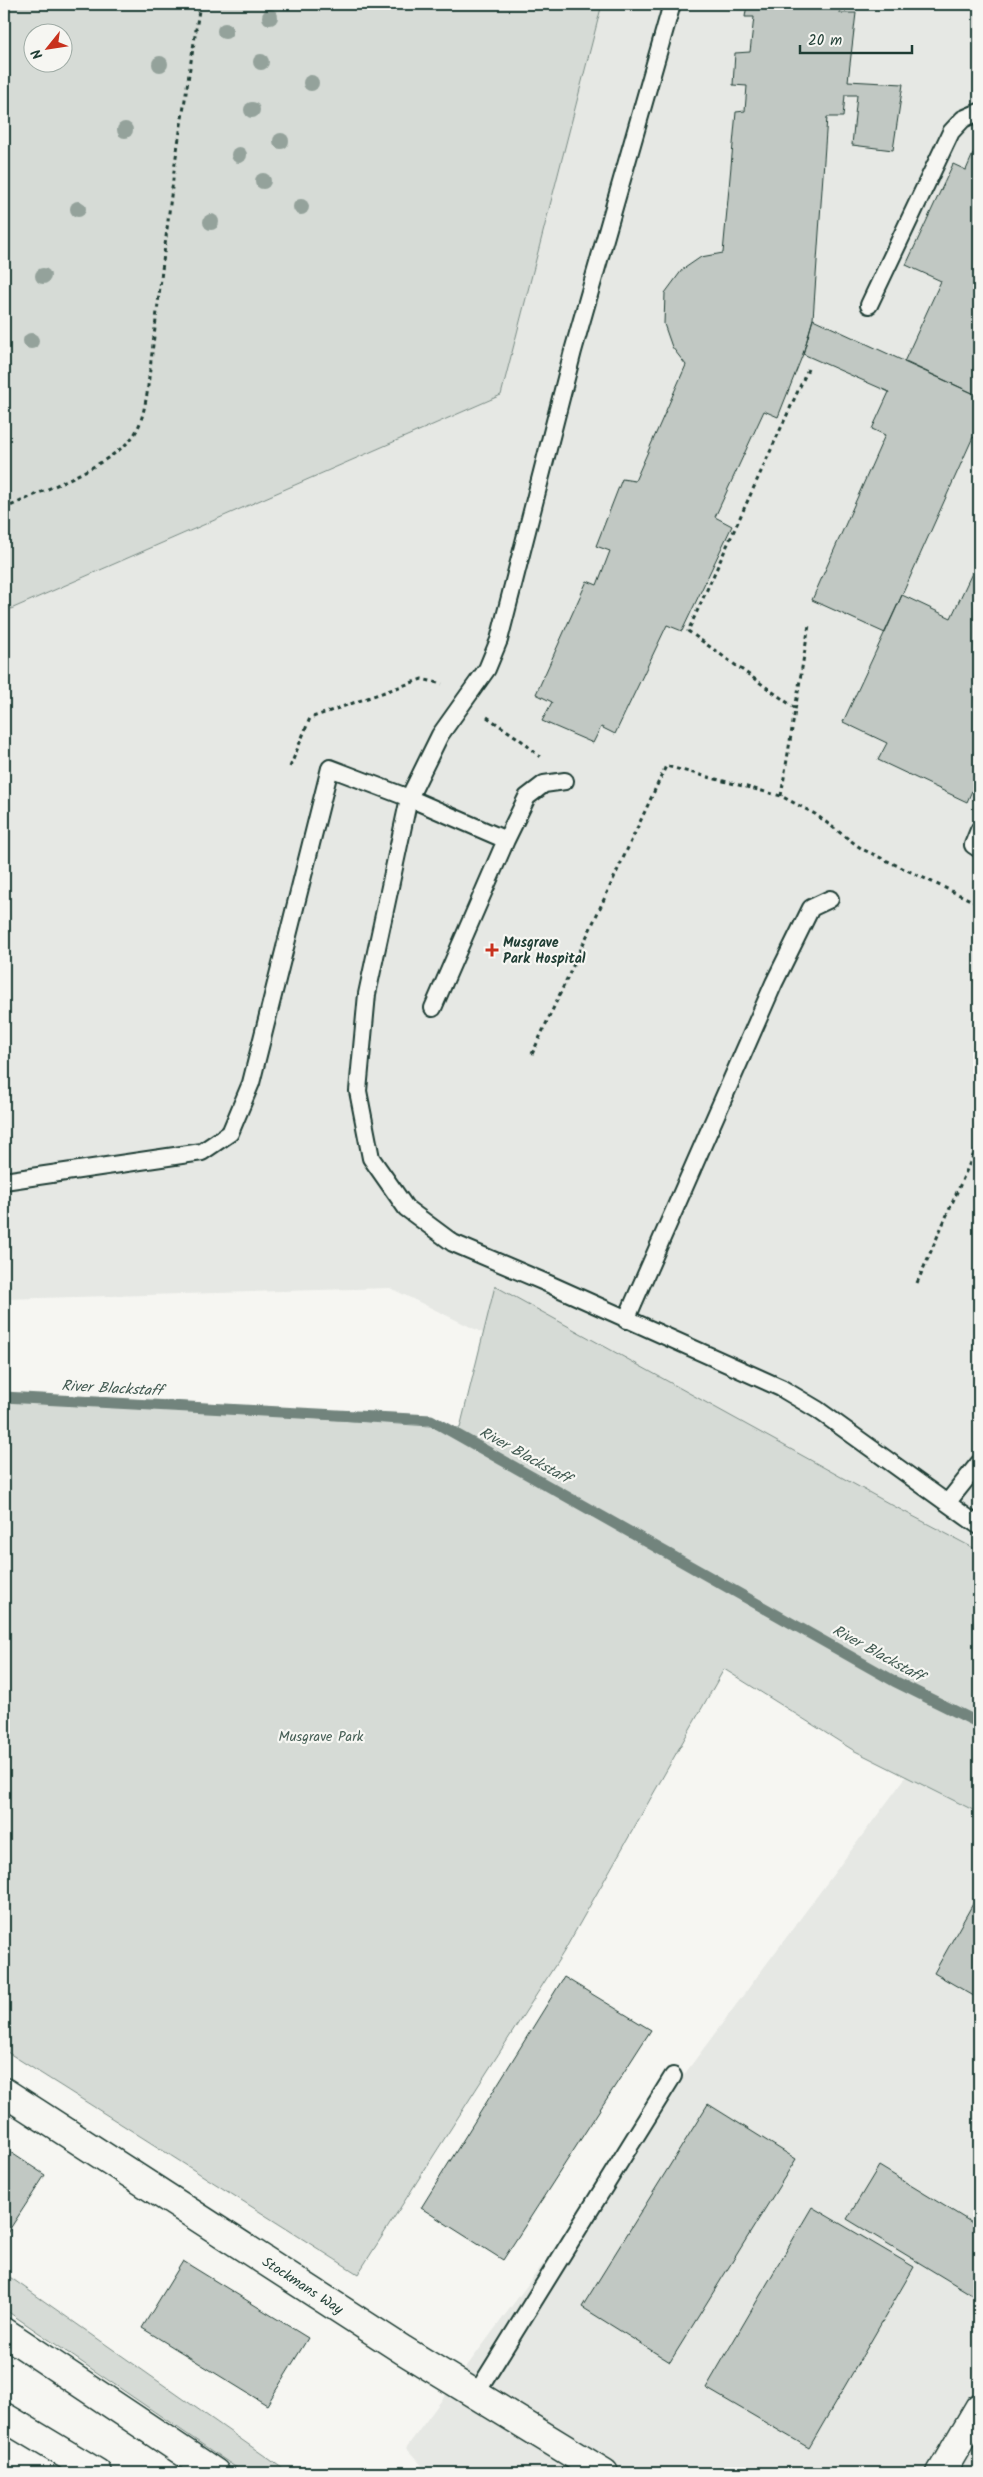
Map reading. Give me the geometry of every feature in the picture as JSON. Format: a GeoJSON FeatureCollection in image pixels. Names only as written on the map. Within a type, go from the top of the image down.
{"type":"FeatureCollection","features":[{"type":"Feature","properties":{"kind":"main road","name":"Stockmans Way"},"geometry":{"type":"LineString","coordinates":[[4,2092],[395,2344],[604,2473]]}},
{"type":"Feature","properties":{"kind":"main road"},"geometry":{"type":"LineString","coordinates":[[4,2332],[215,2473]]}},
{"type":"Feature","properties":{"kind":"main road"},"geometry":{"type":"LineString","coordinates":[[940,2473],[979,2408]]}},
{"type":"Feature","properties":{"kind":"main road"},"geometry":{"type":"LineString","coordinates":[[4,2417],[97,2473]]}},
{"type":"Feature","properties":{"kind":"lane"},"geometry":{"type":"LineString","coordinates":[[672,4],[573,351],[499,640],[487,669],[440,735],[409,798],[367,994],[358,1091],[371,1158],[406,1208],[453,1244],[549,1284],[781,1388],[818,1410],[979,1526]]}},
{"type":"Feature","properties":{"kind":"lane"},"geometry":{"type":"LineString","coordinates":[[869,304],[951,132],[962,119],[979,112]]}},
{"type":"Feature","properties":{"kind":"lane"},"geometry":{"type":"LineString","coordinates":[[4,1181],[202,1152],[230,1133],[251,1083],[330,768],[409,798],[506,840]]}},
{"type":"Feature","properties":{"kind":"lane"},"geometry":{"type":"LineString","coordinates":[[433,1008],[506,840],[528,797],[544,784],[566,781]]}},
{"type":"Feature","properties":{"kind":"lane"},"geometry":{"type":"LineString","coordinates":[[979,830],[973,845],[979,849]]}},
{"type":"Feature","properties":{"kind":"lane"},"geometry":{"type":"LineString","coordinates":[[626,1320],[774,983],[811,908],[830,899]]}},
{"type":"Feature","properties":{"kind":"lane"},"geometry":{"type":"LineString","coordinates":[[947,1503],[979,1463]]}},
{"type":"Feature","properties":{"kind":"lane"},"geometry":{"type":"LineString","coordinates":[[476,2394],[673,2076]]}},
{"type":"Feature","properties":{"kind":"path"},"geometry":{"type":"LineString","coordinates":[[4,509],[108,457],[130,440],[142,420],[147,394],[175,163],[200,4]]}},
{"type":"Feature","properties":{"kind":"path"},"geometry":{"type":"LineString","coordinates":[[795,708],[688,631],[808,369]]}},
{"type":"Feature","properties":{"kind":"path"},"geometry":{"type":"LineString","coordinates":[[781,796],[809,626]]}},
{"type":"Feature","properties":{"kind":"path"},"geometry":{"type":"LineString","coordinates":[[532,1054],[666,766],[781,796],[815,814],[862,849],[979,904]]}},
{"type":"Feature","properties":{"kind":"path"},"geometry":{"type":"LineString","coordinates":[[917,1283],[979,1142]]}},
{"type":"Feature","properties":{"kind":"shaded area","name":"Musgrave Park Hospital"},"geometry":{"type":"Polygon","coordinates":[[[602,4],[979,4],[979,1585],[776,1475],[390,1288],[4,1299],[4,612],[501,395],[602,4]]]}},
{"type":"Feature","properties":{"kind":"shaded area"},"geometry":{"type":"Polygon","coordinates":[[[946,1723],[979,1740],[979,2473],[429,2473],[406,2448],[946,1723]]]}},
{"type":"Feature","properties":{"kind":"green space"},"geometry":{"type":"Polygon","coordinates":[[[4,4],[602,4],[501,395],[4,612],[4,4]]]}},
{"type":"Feature","properties":{"kind":"green space","name":"Musgrave Park"},"geometry":{"type":"Polygon","coordinates":[[[495,1286],[890,1504],[979,1551],[979,1813],[853,1750],[724,1669],[563,1953],[358,2274],[4,2050],[4,1398],[460,1428],[495,1286]]]}},
{"type":"Feature","properties":{"kind":"green space"},"geometry":{"type":"Polygon","coordinates":[[[4,2273],[289,2473],[244,2473],[4,2309],[4,2273]]]}},
{"type":"Feature","properties":{"kind":"building"},"geometry":{"type":"Polygon","coordinates":[[[747,4],[841,4],[840,13],[856,13],[848,81],[903,84],[893,150],[852,145],[857,95],[845,95],[843,117],[827,117],[813,319],[803,354],[778,417],[764,411],[715,517],[732,526],[682,631],[667,625],[615,734],[601,727],[593,743],[542,721],[552,702],[536,694],[587,581],[597,585],[610,551],[596,546],[622,479],[635,481],[686,365],[672,347],[664,324],[665,293],[682,270],[701,257],[723,253],[736,112],[745,111],[747,86],[733,85],[735,53],[750,52],[754,17],[745,17],[747,4]]]}},
{"type":"Feature","properties":{"kind":"building"},"geometry":{"type":"Polygon","coordinates":[[[979,140],[979,396],[904,362],[941,281],[906,265],[953,164],[966,170],[979,140]]]}},
{"type":"Feature","properties":{"kind":"building"},"geometry":{"type":"Polygon","coordinates":[[[813,319],[979,396],[979,440],[973,437],[885,633],[812,600],[885,435],[872,429],[889,392],[803,354],[813,319]]]}},
{"type":"Feature","properties":{"kind":"building"},"geometry":{"type":"Polygon","coordinates":[[[979,558],[979,775],[967,802],[878,760],[887,743],[843,722],[902,595],[951,618],[979,558]]]}},
{"type":"Feature","properties":{"kind":"building"},"geometry":{"type":"Polygon","coordinates":[[[979,1893],[979,1999],[934,1973],[979,1893]]]}},
{"type":"Feature","properties":{"kind":"building"},"geometry":{"type":"Polygon","coordinates":[[[564,1977],[651,2030],[503,2260],[421,2208],[564,1977]]]}},
{"type":"Feature","properties":{"kind":"building"},"geometry":{"type":"Polygon","coordinates":[[[708,2104],[796,2159],[670,2362],[582,2307],[708,2104]]]}},
{"type":"Feature","properties":{"kind":"building"},"geometry":{"type":"Polygon","coordinates":[[[4,2148],[45,2175],[4,2238],[4,2148]]]}},
{"type":"Feature","properties":{"kind":"building"},"geometry":{"type":"Polygon","coordinates":[[[879,2166],[979,2227],[979,2299],[847,2219],[879,2166]]]}},
{"type":"Feature","properties":{"kind":"building"},"geometry":{"type":"Polygon","coordinates":[[[812,2207],[914,2267],[809,2448],[706,2388],[812,2207]]]}},
{"type":"Feature","properties":{"kind":"building"},"geometry":{"type":"Polygon","coordinates":[[[183,2261],[308,2338],[267,2405],[142,2328],[183,2261]]]}},
{"type":"Feature","properties":{"kind":"waterway","name":"River Blackstaff"},"geometry":{"type":"LineString","coordinates":[[4,1397],[431,1420],[894,1681],[979,1723]]}},
{"type":"Feature","properties":{"kind":"place","name":"Musgrave Park Hospital"},"geometry":{"type":"Point","coordinates":[492,950]}}]}
